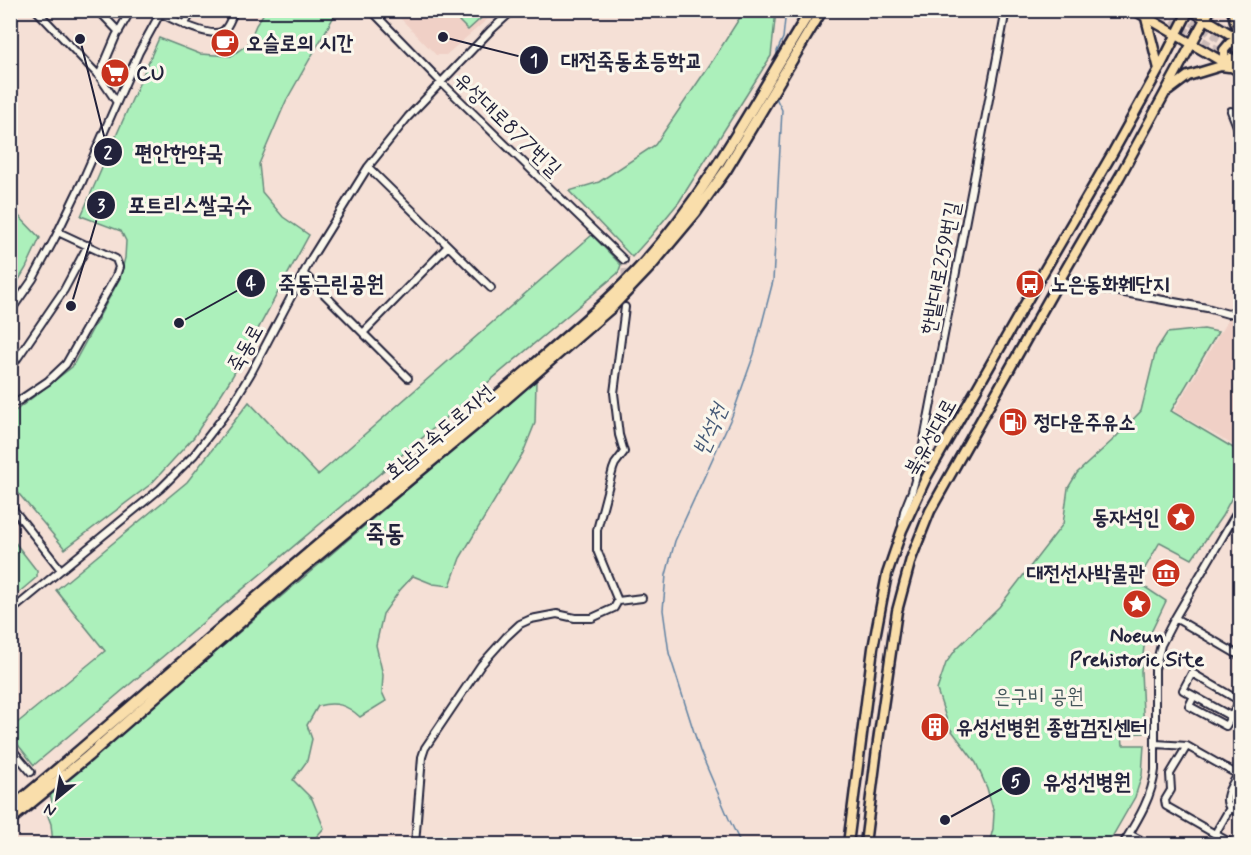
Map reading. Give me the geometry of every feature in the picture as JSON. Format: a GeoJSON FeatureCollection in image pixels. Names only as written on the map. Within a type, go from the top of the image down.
{"type":"FeatureCollection","features":[{"type":"Feature","properties":{"kind":"highway","name":"호남고속도로지선"},"geometry":{"type":"LineString","coordinates":[[10,820],[88,756],[299,571],[493,410],[612,307],[650,267],[696,212],[726,170],[811,10]]}},
{"type":"Feature","properties":{"kind":"highway","name":"호남고속도로지선"},"geometry":{"type":"LineString","coordinates":[[10,809],[605,303],[645,262],[690,207],[822,10]]}},
{"type":"Feature","properties":{"kind":"main road"},"geometry":{"type":"LineString","coordinates":[[1134,10],[1191,44],[1235,65]]}},
{"type":"Feature","properties":{"kind":"main road"},"geometry":{"type":"LineString","coordinates":[[1190,10],[1239,45]]}},
{"type":"Feature","properties":{"kind":"main road","name":"북유성대로"},"geometry":{"type":"LineString","coordinates":[[848,844],[873,648],[887,574],[902,530],[927,476],[1112,154],[1190,10]]}},
{"type":"Feature","properties":{"kind":"main road","name":"북유성대로"},"geometry":{"type":"LineString","coordinates":[[865,844],[897,611],[911,559],[930,511],[1120,176],[1210,10]]}},
{"type":"Feature","properties":{"kind":"main road"},"geometry":{"type":"LineString","coordinates":[[1232,10],[1239,45]]}},
{"type":"Feature","properties":{"kind":"main road"},"geometry":{"type":"LineString","coordinates":[[1146,18],[1159,69]]}},
{"type":"Feature","properties":{"kind":"main road"},"geometry":{"type":"LineString","coordinates":[[1235,65],[1224,60],[1224,50],[1230,43],[1239,45]]}},
{"type":"Feature","properties":{"kind":"main road"},"geometry":{"type":"LineString","coordinates":[[1165,93],[1188,76],[1221,66],[1235,65]]}},
{"type":"Feature","properties":{"kind":"street"},"geometry":{"type":"LineString","coordinates":[[36,10],[99,76],[116,101]]}},
{"type":"Feature","properties":{"kind":"street"},"geometry":{"type":"LineString","coordinates":[[98,10],[119,32]]}},
{"type":"Feature","properties":{"kind":"street"},"geometry":{"type":"LineString","coordinates":[[99,76],[131,10]]}},
{"type":"Feature","properties":{"kind":"street"},"geometry":{"type":"LineString","coordinates":[[184,25],[193,10]]}},
{"type":"Feature","properties":{"kind":"street"},"geometry":{"type":"LineString","coordinates":[[10,312],[33,279],[58,232],[116,101],[161,12],[184,25],[215,33],[222,32],[227,27],[235,10]]}},
{"type":"Feature","properties":{"kind":"street","name":"유성대로877번길"},"geometry":{"type":"LineString","coordinates":[[371,10],[441,82],[624,260]]}},
{"type":"Feature","properties":{"kind":"street","name":"죽동로"},"geometry":{"type":"LineString","coordinates":[[10,612],[160,489],[194,455],[230,408],[251,374],[303,273],[368,167],[408,117],[513,10]]}},
{"type":"Feature","properties":{"kind":"street","name":"한밭대로259번길"},"geometry":{"type":"LineString","coordinates":[[902,530],[904,511],[915,484],[924,439],[1006,10]]}},
{"type":"Feature","properties":{"kind":"street"},"geometry":{"type":"LineString","coordinates":[[1231,111],[1240,134]]}},
{"type":"Feature","properties":{"kind":"street"},"geometry":{"type":"LineString","coordinates":[[368,167],[491,288]]}},
{"type":"Feature","properties":{"kind":"street"},"geometry":{"type":"LineString","coordinates":[[10,400],[17,402],[48,381],[66,364],[116,276],[118,267],[116,259],[58,232]]}},
{"type":"Feature","properties":{"kind":"street"},"geometry":{"type":"LineString","coordinates":[[10,369],[64,290],[88,245]]}},
{"type":"Feature","properties":{"kind":"street"},"geometry":{"type":"LineString","coordinates":[[363,333],[448,246]]}},
{"type":"Feature","properties":{"kind":"street"},"geometry":{"type":"LineString","coordinates":[[303,273],[408,378]]}},
{"type":"Feature","properties":{"kind":"street"},"geometry":{"type":"LineString","coordinates":[[1059,281],[1207,308],[1228,314],[1238,314],[1240,303]]}},
{"type":"Feature","properties":{"kind":"street"},"geometry":{"type":"LineString","coordinates":[[618,601],[597,550],[597,530],[613,469],[624,452],[619,435],[614,393],[626,307]]}},
{"type":"Feature","properties":{"kind":"street"},"geometry":{"type":"LineString","coordinates":[[10,505],[60,570]]}},
{"type":"Feature","properties":{"kind":"street"},"geometry":{"type":"LineString","coordinates":[[1123,844],[1147,802],[1153,786],[1156,744],[1155,669],[1161,645],[1240,507]]}},
{"type":"Feature","properties":{"kind":"street"},"geometry":{"type":"LineString","coordinates":[[618,601],[642,598]]}},
{"type":"Feature","properties":{"kind":"street"},"geometry":{"type":"LineString","coordinates":[[415,844],[422,757],[425,748],[481,665],[520,624],[531,619],[557,614],[575,618],[592,618],[614,608],[618,601]]}},
{"type":"Feature","properties":{"kind":"street"},"geometry":{"type":"LineString","coordinates":[[1175,618],[1240,656]]}},
{"type":"Feature","properties":{"kind":"street"},"geometry":{"type":"LineString","coordinates":[[1194,696],[1189,706],[1226,726],[1232,717],[1240,702],[1192,674],[1183,690],[1194,696],[1232,717]]}},
{"type":"Feature","properties":{"kind":"street"},"geometry":{"type":"LineString","coordinates":[[1156,744],[1187,746],[1240,774],[1226,798],[1226,804],[1240,815]]}},
{"type":"Feature","properties":{"kind":"street"},"geometry":{"type":"LineString","coordinates":[[1187,746],[1170,774],[1171,790],[1165,800],[1166,806],[1233,844]]}},
{"type":"Feature","properties":{"kind":"street"},"geometry":{"type":"LineString","coordinates":[[10,747],[31,772]]}},
{"type":"Feature","properties":{"kind":"street"},"geometry":{"type":"LineString","coordinates":[[1215,834],[1230,808]]}},
{"type":"Feature","properties":{"kind":"street"},"geometry":{"type":"LineString","coordinates":[[1129,834],[1148,844]]}},
{"type":"Feature","properties":{"kind":"shaded area"},"geometry":{"type":"Polygon","coordinates":[[[389,11],[497,11],[446,55],[436,55],[402,20],[389,11]]]}},
{"type":"Feature","properties":{"kind":"shaded area"},"geometry":{"type":"Polygon","coordinates":[[[1230,316],[1240,322],[1240,449],[1174,411],[1230,316]]]}},
{"type":"Feature","properties":{"kind":"green space"},"geometry":{"type":"Polygon","coordinates":[[[266,10],[337,11],[286,101],[259,164],[262,192],[283,217],[309,235],[232,377],[194,437],[151,484],[65,549],[19,494],[11,478],[10,415],[72,367],[120,278],[126,241],[121,231],[81,216],[159,38],[200,54],[231,56],[248,44],[256,25],[266,10]]]}},
{"type":"Feature","properties":{"kind":"green space"},"geometry":{"type":"Polygon","coordinates":[[[449,11],[489,11],[468,30],[449,11]]]}},
{"type":"Feature","properties":{"kind":"green space"},"geometry":{"type":"Polygon","coordinates":[[[744,11],[776,11],[771,56],[679,202],[632,257],[569,191],[599,182],[655,145],[744,11]]]}},
{"type":"Feature","properties":{"kind":"green space"},"geometry":{"type":"Polygon","coordinates":[[[11,208],[40,238],[11,293],[11,208]]]}},
{"type":"Feature","properties":{"kind":"green space"},"geometry":{"type":"Polygon","coordinates":[[[592,235],[621,265],[618,273],[34,765],[11,736],[11,728],[105,651],[56,590],[187,482],[249,402],[318,475],[592,235]]]}},
{"type":"Feature","properties":{"kind":"green space","name":"은구비 공원"},"geometry":{"type":"Polygon","coordinates":[[[1204,329],[1218,332],[1171,411],[1240,452],[1240,482],[1222,516],[1192,559],[1160,542],[1137,582],[1166,601],[1144,647],[1141,671],[1144,733],[1122,734],[1123,745],[1144,745],[1142,775],[1135,797],[1108,844],[989,844],[994,813],[987,788],[976,763],[949,727],[937,690],[946,663],[957,648],[999,607],[1063,524],[1068,488],[1077,473],[1141,411],[1156,350],[1167,333],[1204,329]]]}},
{"type":"Feature","properties":{"kind":"green space"},"geometry":{"type":"Polygon","coordinates":[[[536,380],[535,423],[523,453],[460,558],[450,586],[433,584],[413,576],[383,614],[376,645],[383,675],[382,692],[386,701],[360,717],[341,705],[318,706],[307,725],[312,739],[307,761],[293,780],[312,799],[324,828],[310,844],[53,844],[48,816],[52,802],[50,793],[536,380]]]}},
{"type":"Feature","properties":{"kind":"green space"},"geometry":{"type":"Polygon","coordinates":[[[10,536],[37,571],[37,577],[11,599],[10,536]]]}},
{"type":"Feature","properties":{"kind":"waterway","name":"반석천"},"geometry":{"type":"LineString","coordinates":[[777,57],[777,51],[783,38],[786,10]]}},
{"type":"Feature","properties":{"kind":"waterway","name":"반석천"},"geometry":{"type":"LineString","coordinates":[[741,844],[700,751],[669,653],[663,610],[666,575],[675,541],[732,416],[754,354],[773,281],[782,110],[777,95]]}},
{"type":"Feature","properties":{"kind":"tunnel"},"geometry":{"type":"LineString","coordinates":[[1151,10],[1228,56]]}},
{"type":"Feature","properties":{"kind":"tunnel"},"geometry":{"type":"LineString","coordinates":[[1171,10],[1234,47]]}},
{"type":"Feature","properties":{"kind":"tunnel"},"geometry":{"type":"LineString","coordinates":[[624,260],[625,282]]}},
{"type":"Feature","properties":{"kind":"place","name":"대전죽동초등학교"},"geometry":{"type":"Point","coordinates":[443,37]}},
{"type":"Feature","properties":{"kind":"place","name":"편안한약국"},"geometry":{"type":"Point","coordinates":[80,39]}},
{"type":"Feature","properties":{"kind":"place","name":"오슬로의 시간"},"geometry":{"type":"Point","coordinates":[225,43]}},
{"type":"Feature","properties":{"kind":"place","name":"CU"},"geometry":{"type":"Point","coordinates":[115,73]}},
{"type":"Feature","properties":{"kind":"place","name":"노은동화훼단지"},"geometry":{"type":"Point","coordinates":[1030,284]}},
{"type":"Feature","properties":{"kind":"place","name":"포트리스쌀국수"},"geometry":{"type":"Point","coordinates":[71,306]}},
{"type":"Feature","properties":{"kind":"place","name":"죽동근린공원"},"geometry":{"type":"Point","coordinates":[179,323]}},
{"type":"Feature","properties":{"kind":"place","name":"정다운주유소"},"geometry":{"type":"Point","coordinates":[1013,422]}},
{"type":"Feature","properties":{"kind":"place","name":"동자석인"},"geometry":{"type":"Point","coordinates":[1181,517]}},
{"type":"Feature","properties":{"kind":"place","name":"대전선사박물관"},"geometry":{"type":"Point","coordinates":[1166,573]}},
{"type":"Feature","properties":{"kind":"place","name":"Noeun Prehistoric Site"},"geometry":{"type":"Point","coordinates":[1137,604]}},
{"type":"Feature","properties":{"kind":"place","name":"유성선병원 종합검진센터"},"geometry":{"type":"Point","coordinates":[935,727]}},
{"type":"Feature","properties":{"kind":"place","name":"유성선병원"},"geometry":{"type":"Point","coordinates":[945,820]}},
{"type":"Feature","properties":{"kind":"district","name":"죽동"},"geometry":{"type":"Point","coordinates":[385,533]}}]}
